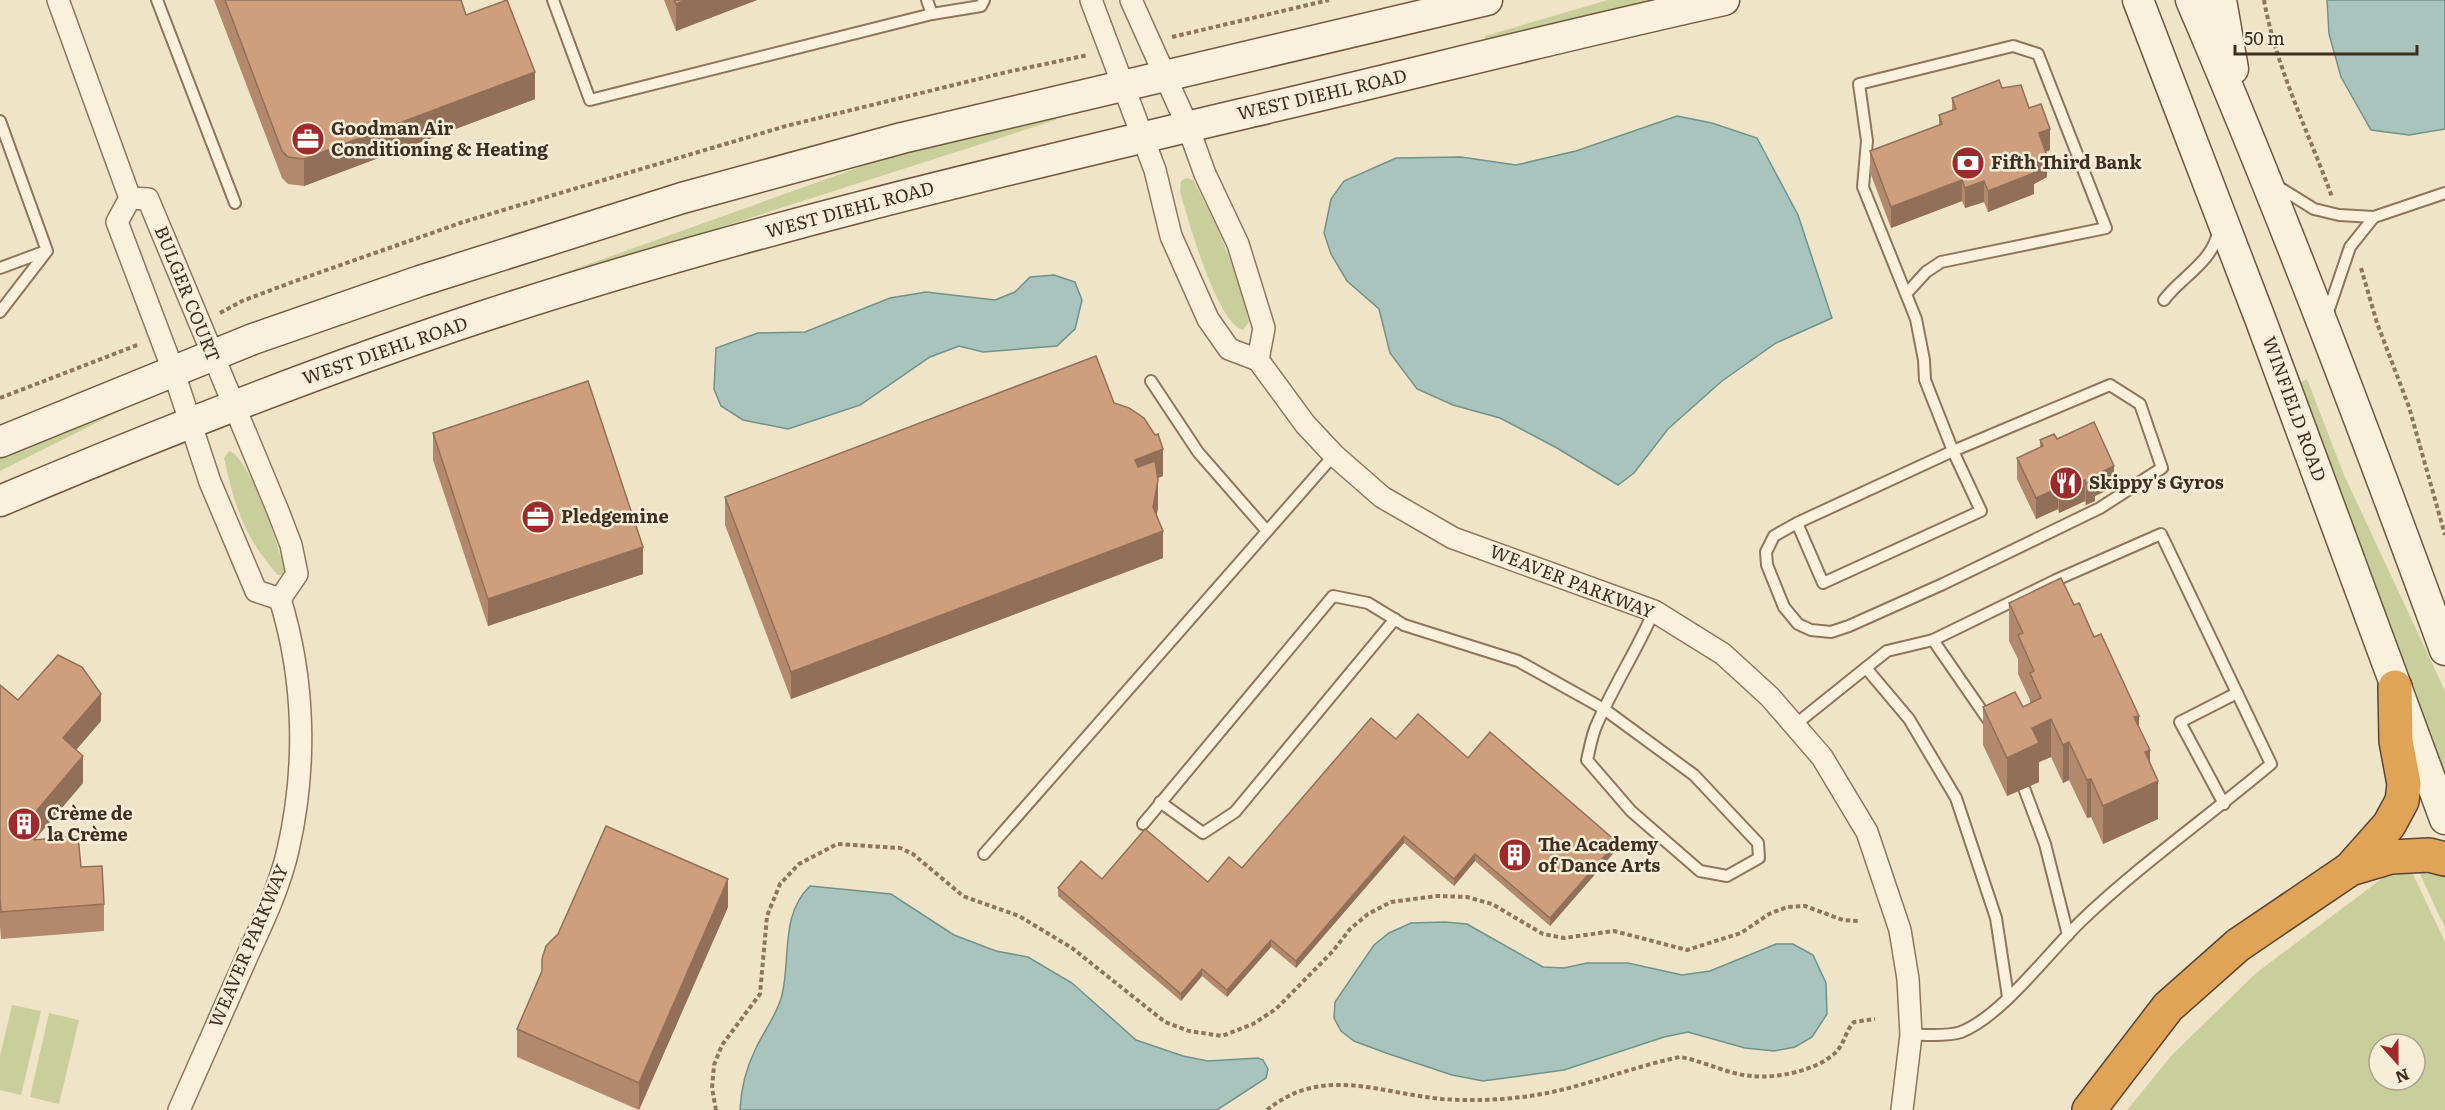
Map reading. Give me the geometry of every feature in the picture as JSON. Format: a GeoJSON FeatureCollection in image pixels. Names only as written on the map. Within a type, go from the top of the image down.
{"type":"FeatureCollection","features":[{"type":"Feature","properties":{"kind":"highway"},"geometry":{"type":"LineString","coordinates":[[2088,1110],[2168,1007],[2238,945],[2350,869],[2390,825],[2402,801],[2404,784],[2396,741],[2395,687]]}},
{"type":"Feature","properties":{"kind":"highway"},"geometry":{"type":"LineString","coordinates":[[2350,869],[2391,857],[2429,855],[2445,859]]}},
{"type":"Feature","properties":{"kind":"street"},"geometry":{"type":"LineString","coordinates":[[58,0],[130,198],[117,222],[192,423],[210,482],[256,591],[280,599],[297,574],[291,545],[234,406]]}},
{"type":"Feature","properties":{"kind":"street"},"geometry":{"type":"LineString","coordinates":[[1091,0],[1155,170],[1171,236],[1208,319],[1229,350],[1257,360],[1264,328],[1238,244],[1205,174],[1167,77],[1131,0]]}},
{"type":"Feature","properties":{"kind":"street"},"geometry":{"type":"LineString","coordinates":[[0,441],[212,355],[431,278],[682,198],[902,138],[1123,88],[1486,0]]}},
{"type":"Feature","properties":{"kind":"street","name":"WEST DIEHL ROAD"},"geometry":{"type":"LineString","coordinates":[[0,501],[234,406],[480,318],[609,278],[916,191],[1724,0]]}},
{"type":"Feature","properties":{"kind":"street","name":"WINFIELD ROAD"},"geometry":{"type":"LineString","coordinates":[[2138,0],[2220,213],[2445,819]]}},
{"type":"Feature","properties":{"kind":"street"},"geometry":{"type":"LineString","coordinates":[[2191,0],[2242,120],[2376,461],[2445,650]]}},
{"type":"Feature","properties":{"kind":"street"},"geometry":{"type":"LineString","coordinates":[[2221,0],[2242,120]]}},
{"type":"Feature","properties":{"kind":"street","name":"BULGER COURT"},"geometry":{"type":"LineString","coordinates":[[130,198],[148,200],[234,406]]}},
{"type":"Feature","properties":{"kind":"street","name":"WEAVER PARKWAY"},"geometry":{"type":"LineString","coordinates":[[1257,360],[1287,401],[1334,455],[1382,497],[1453,538],[1654,612],[1723,654],[1796,724],[1828,765],[1867,832],[1900,930],[1908,979],[1911,1035],[1902,1110]]}},
{"type":"Feature","properties":{"kind":"street","name":"WEAVER PARKWAY"},"geometry":{"type":"LineString","coordinates":[[178,1110],[265,915],[287,853],[295,814],[300,774],[300,701],[292,638],[280,599]]}},
{"type":"Feature","properties":{"kind":"lane"},"geometry":{"type":"LineString","coordinates":[[157,0],[235,203]]}},
{"type":"Feature","properties":{"kind":"lane"},"geometry":{"type":"LineString","coordinates":[[553,0],[590,100],[932,14],[981,6],[984,0]]}},
{"type":"Feature","properties":{"kind":"lane"},"geometry":{"type":"LineString","coordinates":[[927,0],[932,14]]}},
{"type":"Feature","properties":{"kind":"lane"},"geometry":{"type":"LineString","coordinates":[[1797,523],[1823,583],[1981,511],[1953,451],[1925,380],[1918,326],[1905,294],[1863,187],[1867,141],[1859,84],[2013,46],[2038,54],[2106,228],[1941,262],[1926,272],[1905,294]]}},
{"type":"Feature","properties":{"kind":"lane"},"geometry":{"type":"LineString","coordinates":[[0,121],[47,251]]}},
{"type":"Feature","properties":{"kind":"lane"},"geometry":{"type":"LineString","coordinates":[[2264,178],[2314,209],[2339,215],[2374,217],[2445,193]]}},
{"type":"Feature","properties":{"kind":"lane"},"geometry":{"type":"LineString","coordinates":[[2163,300],[2177,283],[2205,259],[2216,242],[2220,213]]}},
{"type":"Feature","properties":{"kind":"lane"},"geometry":{"type":"LineString","coordinates":[[2323,327],[2350,247],[2374,217]]}},
{"type":"Feature","properties":{"kind":"lane"},"geometry":{"type":"LineString","coordinates":[[0,268],[47,251]]}},
{"type":"Feature","properties":{"kind":"lane"},"geometry":{"type":"LineString","coordinates":[[0,312],[47,251]]}},
{"type":"Feature","properties":{"kind":"lane"},"geometry":{"type":"LineString","coordinates":[[1151,381],[1198,452],[1266,530]]}},
{"type":"Feature","properties":{"kind":"lane"},"geometry":{"type":"LineString","coordinates":[[2110,385],[2140,404],[2162,468],[2100,508],[1850,626],[1831,632],[1811,630],[1798,624],[1784,607],[1767,566],[1766,552],[1774,536],[1797,523],[1953,451],[2110,385]]}},
{"type":"Feature","properties":{"kind":"lane"},"geometry":{"type":"LineString","coordinates":[[984,854],[1334,455]]}},
{"type":"Feature","properties":{"kind":"lane"},"geometry":{"type":"LineString","coordinates":[[1796,724],[1887,651],[1933,640],[2056,580],[2161,534],[2271,764],[2224,804],[2160,851],[2068,935],[1996,1010],[1960,1032],[1911,1035]]}},
{"type":"Feature","properties":{"kind":"lane"},"geometry":{"type":"LineString","coordinates":[[1143,824],[1334,596],[1368,603],[1404,625],[1518,661],[1605,709],[1694,775],[1758,843],[1760,858],[1727,876],[1700,871],[1631,811],[1587,760],[1596,725],[1605,709],[1654,612]]}},
{"type":"Feature","properties":{"kind":"lane"},"geometry":{"type":"LineString","coordinates":[[1160,802],[1203,833],[1235,812],[1395,619]]}},
{"type":"Feature","properties":{"kind":"lane"},"geometry":{"type":"LineString","coordinates":[[1933,640],[1999,738]]}},
{"type":"Feature","properties":{"kind":"lane"},"geometry":{"type":"LineString","coordinates":[[1866,668],[1909,718],[1956,798],[1995,918],[2008,997]]}},
{"type":"Feature","properties":{"kind":"lane"},"geometry":{"type":"LineString","coordinates":[[2224,804],[2180,722],[2237,693]]}},
{"type":"Feature","properties":{"kind":"lane"},"geometry":{"type":"LineString","coordinates":[[2024,788],[2045,844],[2068,935]]}},
{"type":"Feature","properties":{"kind":"path"},"geometry":{"type":"LineString","coordinates":[[1150,42],[1329,0]]}},
{"type":"Feature","properties":{"kind":"path"},"geometry":{"type":"LineString","coordinates":[[242,301],[460,223],[786,126],[1006,72],[1110,50]]}},
{"type":"Feature","properties":{"kind":"path"},"geometry":{"type":"LineString","coordinates":[[0,398],[115,354]]}},
{"type":"Feature","properties":{"kind":"path"},"geometry":{"type":"LineString","coordinates":[[716,1110],[712,1088],[714,1065],[722,1045],[760,994],[767,916],[780,884],[799,864],[837,844],[900,848],[914,854],[963,896],[1019,916],[1072,948],[1165,1022],[1189,1031],[1222,1036],[1253,1024],[1276,1009],[1333,951],[1350,929],[1368,914],[1391,902],[1437,896],[1467,897],[1492,904],[1543,934],[1564,938],[1614,931],[1687,950],[1741,933],[1768,914],[1787,907],[1804,906],[1843,920],[1858,921]]}},
{"type":"Feature","properties":{"kind":"path"},"geometry":{"type":"LineString","coordinates":[[1267,1110],[1296,1090],[1318,1084],[1348,1084],[1443,1099],[1496,1100],[1563,1089],[1680,1057],[1699,1060],[1752,1076],[1802,1071],[1818,1065],[1838,1050],[1854,1022],[1875,1019]]}},
{"type":"Feature","properties":{"kind":"green space"},"geometry":{"type":"Polygon","coordinates":[[[1608,0],[1656,0],[1486,44],[1485,36],[1608,0]]]}},
{"type":"Feature","properties":{"kind":"green space"},"geometry":{"type":"Polygon","coordinates":[[[1055,115],[1056,120],[559,279],[558,275],[905,151],[1055,115]]]}},
{"type":"Feature","properties":{"kind":"green space"},"geometry":{"type":"Polygon","coordinates":[[[1187,178],[1193,180],[1203,198],[1232,266],[1249,322],[1243,330],[1233,323],[1223,309],[1204,268],[1180,191],[1181,181],[1187,178]]]}},
{"type":"Feature","properties":{"kind":"green space"},"geometry":{"type":"Polygon","coordinates":[[[2307,379],[2344,475],[2445,691],[2445,778],[2301,382],[2307,379]]]}},
{"type":"Feature","properties":{"kind":"green space"},"geometry":{"type":"Polygon","coordinates":[[[128,402],[130,406],[0,471],[0,454],[128,402]]]}},
{"type":"Feature","properties":{"kind":"green space"},"geometry":{"type":"Polygon","coordinates":[[[229,451],[237,456],[253,483],[275,538],[285,572],[283,575],[278,575],[267,562],[242,521],[224,458],[229,451]]]}},
{"type":"Feature","properties":{"kind":"green space"},"geometry":{"type":"Polygon","coordinates":[[[2412,872],[2445,942],[2445,1110],[2127,1110],[2172,1055],[2256,973],[2384,877],[2412,872]]]}},
{"type":"Feature","properties":{"kind":"green space"},"geometry":{"type":"Polygon","coordinates":[[[2419,872],[2445,876],[2445,928],[2419,872]]]}},
{"type":"Feature","properties":{"kind":"green space"},"geometry":{"type":"Polygon","coordinates":[[[12,1005],[41,1011],[21,1095],[0,1090],[0,1056],[12,1005]]]}},
{"type":"Feature","properties":{"kind":"green space"},"geometry":{"type":"Polygon","coordinates":[[[49,1013],[79,1020],[59,1104],[30,1097],[49,1013]]]}},
{"type":"Feature","properties":{"kind":"water"},"geometry":{"type":"Polygon","coordinates":[[[2327,0],[2445,0],[2445,129],[2409,135],[2371,130],[2341,77],[2329,34],[2327,0]]]}},
{"type":"Feature","properties":{"kind":"water"},"geometry":{"type":"Polygon","coordinates":[[[1677,116],[1712,123],[1757,138],[1798,215],[1832,318],[1776,343],[1722,381],[1668,429],[1634,473],[1618,485],[1557,448],[1500,418],[1453,405],[1417,389],[1390,353],[1379,309],[1347,281],[1331,254],[1324,233],[1331,199],[1344,181],[1396,158],[1461,157],[1516,165],[1576,151],[1677,116]]]}},
{"type":"Feature","properties":{"kind":"water"},"geometry":{"type":"Polygon","coordinates":[[[1054,275],[1075,282],[1082,300],[1075,329],[1057,346],[983,352],[959,346],[930,357],[860,405],[788,429],[743,420],[721,406],[714,389],[716,348],[758,333],[805,332],[890,298],[926,292],[995,300],[1015,292],[1030,277],[1054,275]]]}},
{"type":"Feature","properties":{"kind":"water"},"geometry":{"type":"Polygon","coordinates":[[[810,886],[891,894],[954,935],[996,951],[1028,957],[1072,983],[1136,1040],[1183,1056],[1208,1061],[1258,1058],[1263,1060],[1268,1069],[1266,1078],[1217,1110],[740,1110],[749,1063],[782,995],[788,937],[794,910],[810,886]]]}},
{"type":"Feature","properties":{"kind":"water"},"geometry":{"type":"Polygon","coordinates":[[[1411,923],[1467,924],[1543,967],[1564,968],[1587,963],[1628,963],[1682,975],[1710,971],[1776,944],[1793,944],[1813,955],[1826,983],[1827,1014],[1812,1037],[1795,1047],[1774,1051],[1745,1048],[1688,1032],[1664,1037],[1564,1070],[1483,1081],[1452,1075],[1386,1053],[1354,1041],[1341,1031],[1334,1018],[1335,1002],[1374,945],[1389,933],[1411,923]]]}},
{"type":"Feature","properties":{"kind":"building"},"geometry":{"type":"Polygon","coordinates":[[[225,0],[461,0],[466,15],[507,0],[535,72],[304,159],[288,157],[282,151],[225,0]]]}},
{"type":"Feature","properties":{"kind":"building"},"geometry":{"type":"Polygon","coordinates":[[[674,0],[686,0],[676,4],[674,0]]]}},
{"type":"Feature","properties":{"kind":"building","name":"Fifth Third Bank"},"geometry":{"type":"Polygon","coordinates":[[[1999,80],[2002,88],[2021,85],[2029,108],[2041,104],[2050,129],[2039,133],[2047,156],[2031,165],[2034,173],[1988,191],[1984,181],[1965,188],[1962,180],[1891,207],[1870,151],[1942,124],[1939,115],[1956,109],[1952,98],[1999,80]]]}},
{"type":"Feature","properties":{"kind":"building"},"geometry":{"type":"Polygon","coordinates":[[[1096,356],[1114,403],[1129,408],[1144,418],[1155,435],[1158,434],[1163,449],[1135,460],[1138,467],[1155,461],[1158,480],[1153,507],[1163,531],[791,672],[725,497],[1096,356]]]}},
{"type":"Feature","properties":{"kind":"building","name":"Pledgemine"},"geometry":{"type":"Polygon","coordinates":[[[588,381],[643,547],[488,599],[433,433],[588,381]]]}},
{"type":"Feature","properties":{"kind":"building"},"geometry":{"type":"Polygon","coordinates":[[[2094,422],[2114,466],[2093,476],[2095,480],[2086,484],[2085,480],[2059,492],[2058,488],[2036,498],[2017,458],[2043,446],[2040,440],[2054,434],[2057,439],[2094,422]]]}},
{"type":"Feature","properties":{"kind":"building"},"geometry":{"type":"Polygon","coordinates":[[[2061,578],[2074,605],[2079,603],[2094,637],[2101,634],[2139,716],[2134,717],[2150,750],[2145,752],[2158,781],[2103,806],[2091,779],[2087,780],[2069,742],[2063,745],[2051,719],[2032,728],[2039,743],[2007,758],[1983,707],[2015,692],[2023,707],[2041,698],[2030,673],[2034,671],[2018,635],[2023,633],[2009,603],[2061,578]]]}},
{"type":"Feature","properties":{"kind":"building","name":"Crème de la Crème"},"geometry":{"type":"Polygon","coordinates":[[[58,655],[82,667],[101,694],[63,738],[83,756],[32,816],[34,840],[78,836],[81,867],[102,866],[104,904],[1,912],[0,685],[18,700],[58,655]]]}},
{"type":"Feature","properties":{"kind":"building","name":"The Academy of Dance Arts"},"geometry":{"type":"Polygon","coordinates":[[[1418,714],[1468,758],[1490,732],[1617,842],[1550,918],[1475,854],[1454,879],[1404,836],[1296,961],[1271,940],[1227,990],[1202,969],[1181,994],[1058,888],[1081,861],[1102,879],[1145,829],[1208,882],[1229,857],[1242,868],[1371,718],[1396,739],[1418,714]]]}},
{"type":"Feature","properties":{"kind":"building"},"geometry":{"type":"Polygon","coordinates":[[[606,826],[728,879],[639,1083],[517,1029],[542,971],[542,959],[546,946],[558,934],[606,826]]]}},
{"type":"Feature","properties":{"kind":"place","name":"Goodman Air Conditioning & Heating"},"geometry":{"type":"Point","coordinates":[308,139]}},
{"type":"Feature","properties":{"kind":"place","name":"Fifth Third Bank"},"geometry":{"type":"Point","coordinates":[1968,163]}},
{"type":"Feature","properties":{"kind":"place","name":"Skippy's Gyros"},"geometry":{"type":"Point","coordinates":[2066,483]}},
{"type":"Feature","properties":{"kind":"place","name":"Pledgemine"},"geometry":{"type":"Point","coordinates":[538,517]}},
{"type":"Feature","properties":{"kind":"place","name":"Crème de la Crème"},"geometry":{"type":"Point","coordinates":[24,824]}},
{"type":"Feature","properties":{"kind":"place","name":"The Academy of Dance Arts"},"geometry":{"type":"Point","coordinates":[1515,855]}}]}
